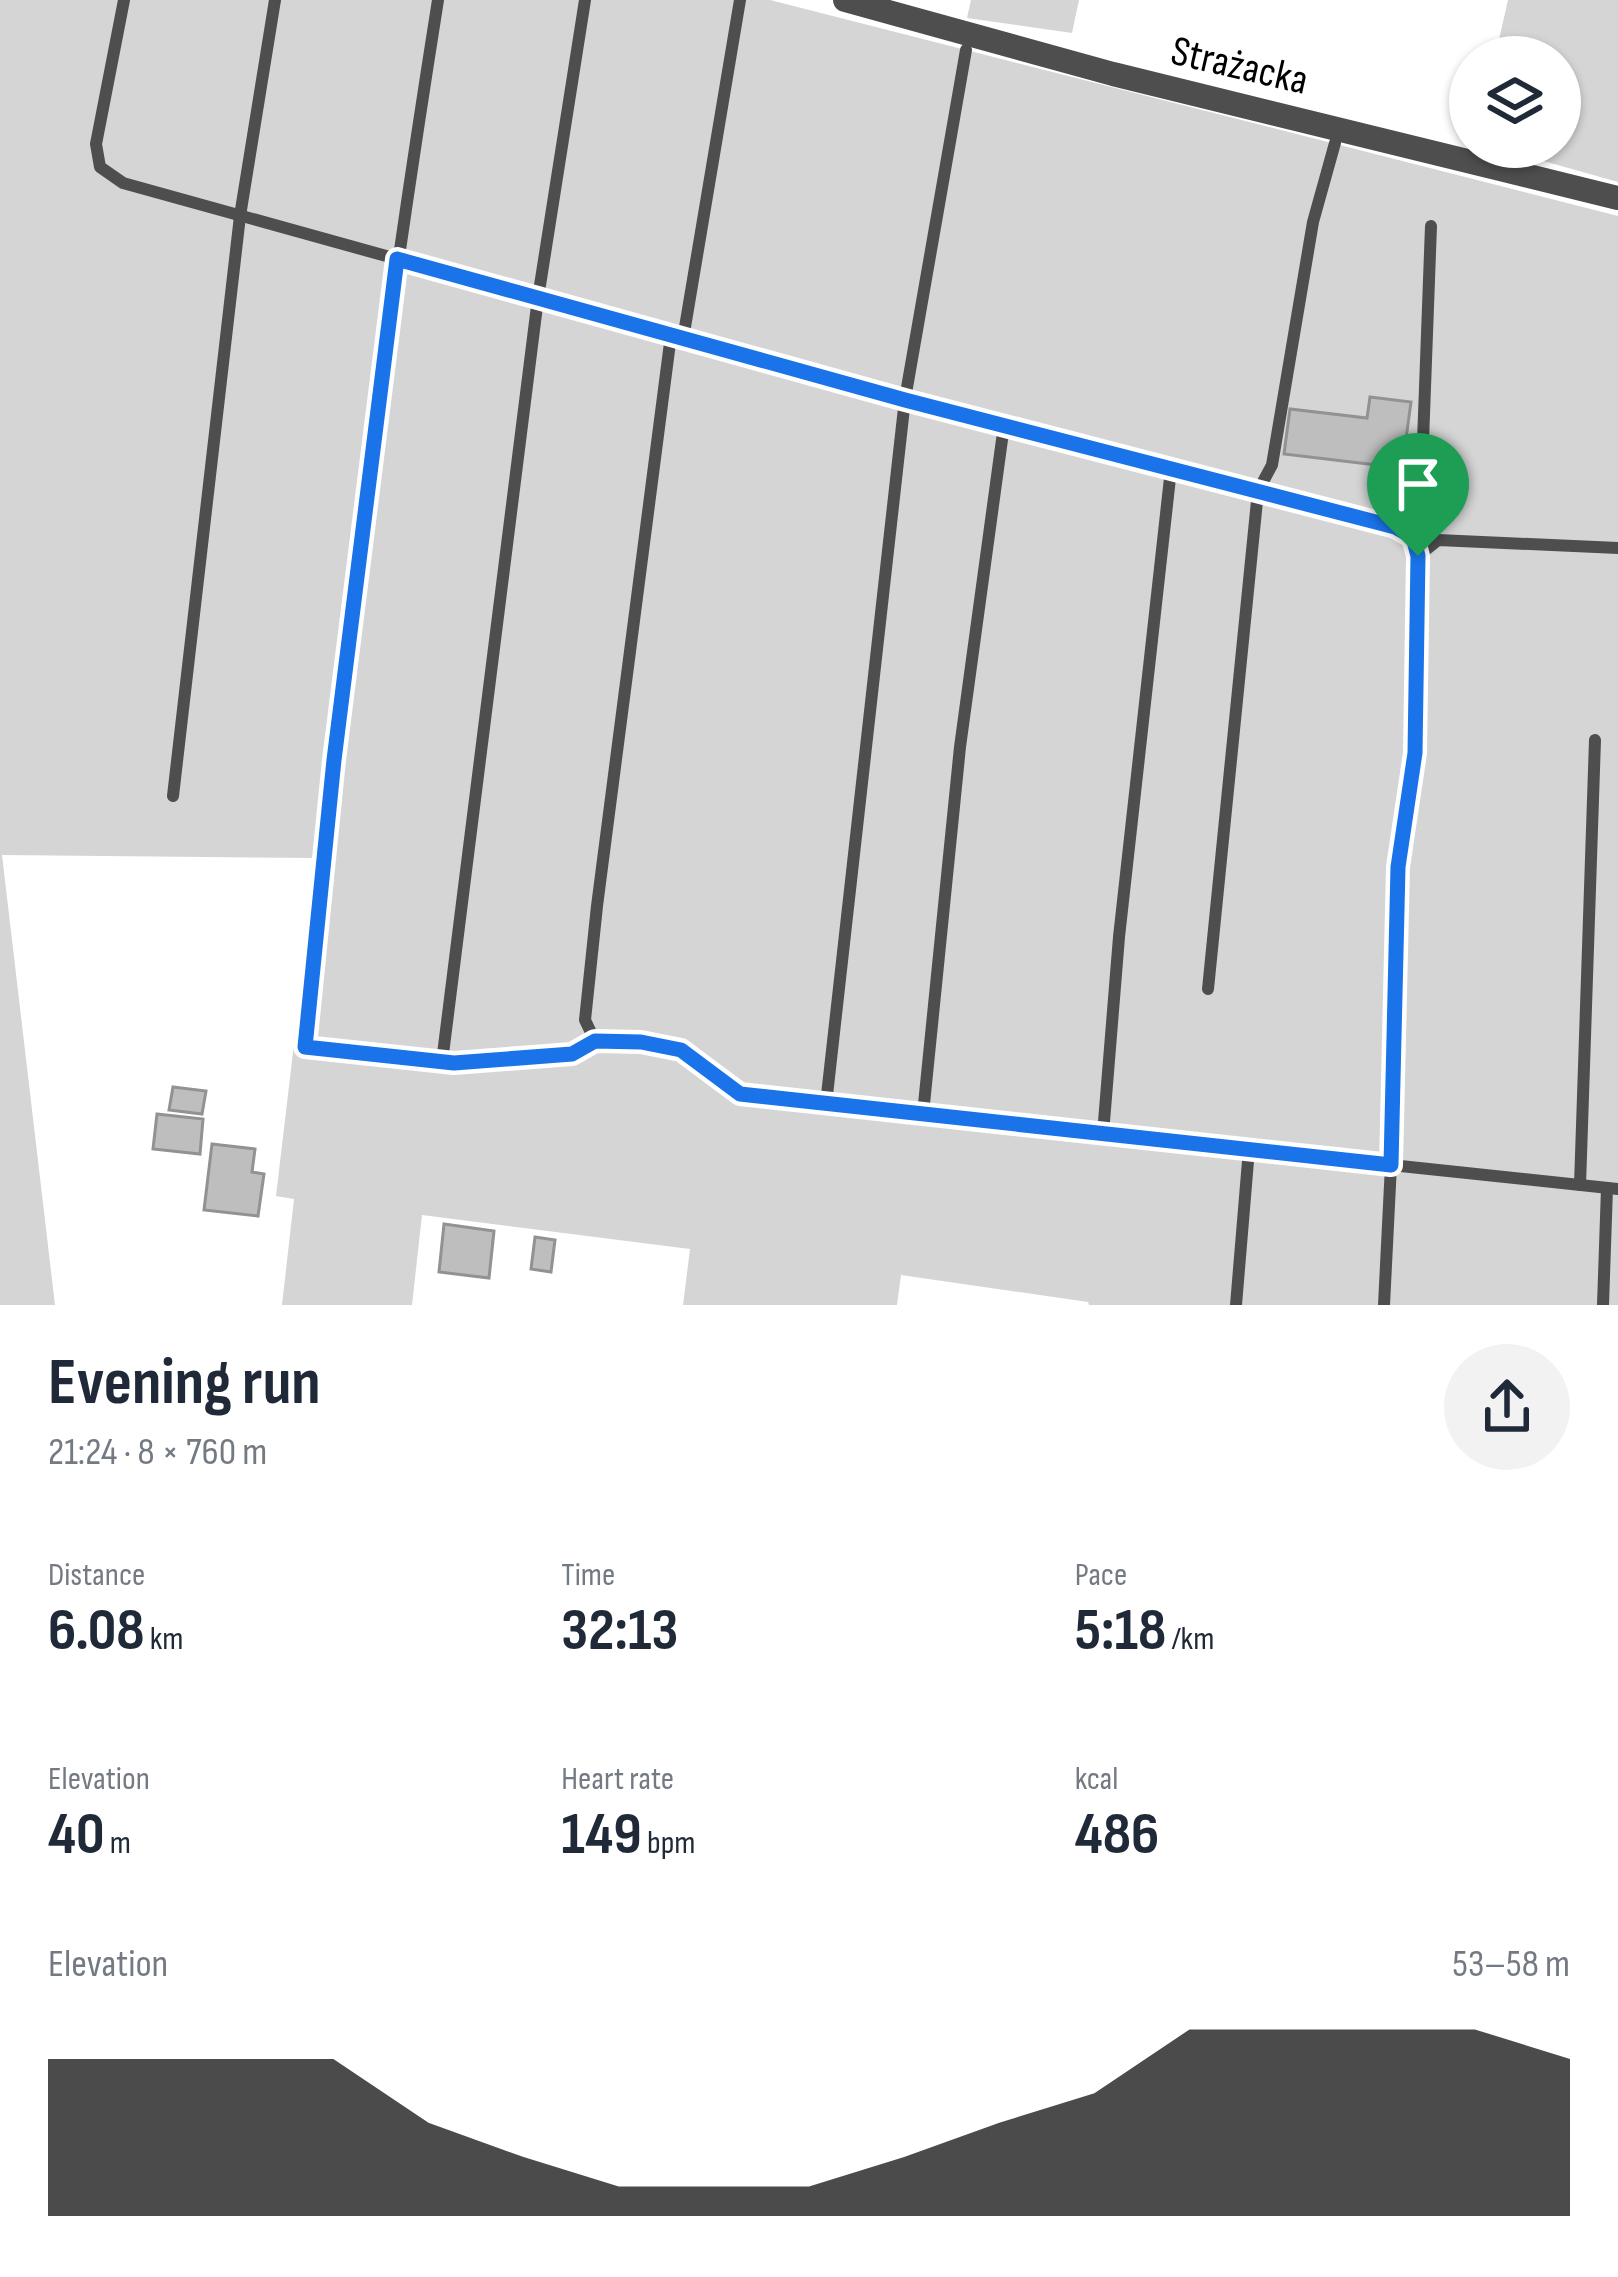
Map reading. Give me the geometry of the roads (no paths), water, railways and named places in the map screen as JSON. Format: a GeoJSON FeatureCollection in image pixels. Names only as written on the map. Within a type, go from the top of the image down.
{"type":"FeatureCollection","features":[{"type":"Feature","properties":{"kind":"street","name":"Strażacka"},"geometry":{"type":"LineString","coordinates":[[845,0],[1113,74],[1618,198]]}},
{"type":"Feature","properties":{"kind":"lane"},"geometry":{"type":"LineString","coordinates":[[124,0],[95,144],[100,166],[123,184],[905,400],[1395,527],[1413,537],[1418,556]]}},
{"type":"Feature","properties":{"kind":"lane"},"geometry":{"type":"LineString","coordinates":[[173,796],[240,216],[275,0]]}},
{"type":"Feature","properties":{"kind":"lane"},"geometry":{"type":"LineString","coordinates":[[438,0],[397,259],[334,760],[305,1047],[442,1062],[572,1054],[595,1041],[641,1042],[681,1050],[740,1094],[1613,1188],[1603,1305]]}},
{"type":"Feature","properties":{"kind":"lane"},"geometry":{"type":"LineString","coordinates":[[442,1062],[538,298],[585,0]]}},
{"type":"Feature","properties":{"kind":"lane"},"geometry":{"type":"LineString","coordinates":[[595,1041],[585,1021],[597,906],[677,337],[740,0]]}},
{"type":"Feature","properties":{"kind":"lane"},"geometry":{"type":"LineString","coordinates":[[826,1104],[905,400],[966,50]]}},
{"type":"Feature","properties":{"kind":"lane"},"geometry":{"type":"LineString","coordinates":[[1208,989],[1258,491],[1272,466],[1313,221],[1335,143]]}},
{"type":"Feature","properties":{"kind":"lane"},"geometry":{"type":"LineString","coordinates":[[1384,1305],[1398,867],[1415,753],[1431,226]]}},
{"type":"Feature","properties":{"kind":"lane"},"geometry":{"type":"LineString","coordinates":[[923,1114],[960,748],[1004,425]]}},
{"type":"Feature","properties":{"kind":"lane"},"geometry":{"type":"LineString","coordinates":[[1102,1133],[1172,469]]}},
{"type":"Feature","properties":{"kind":"lane"},"geometry":{"type":"LineString","coordinates":[[1418,556],[1438,541],[1618,548]]}},
{"type":"Feature","properties":{"kind":"lane"},"geometry":{"type":"LineString","coordinates":[[1580,1185],[1595,740]]}},
{"type":"Feature","properties":{"kind":"lane"},"geometry":{"type":"LineString","coordinates":[[1236,1305],[1249,1149]]}}]}
